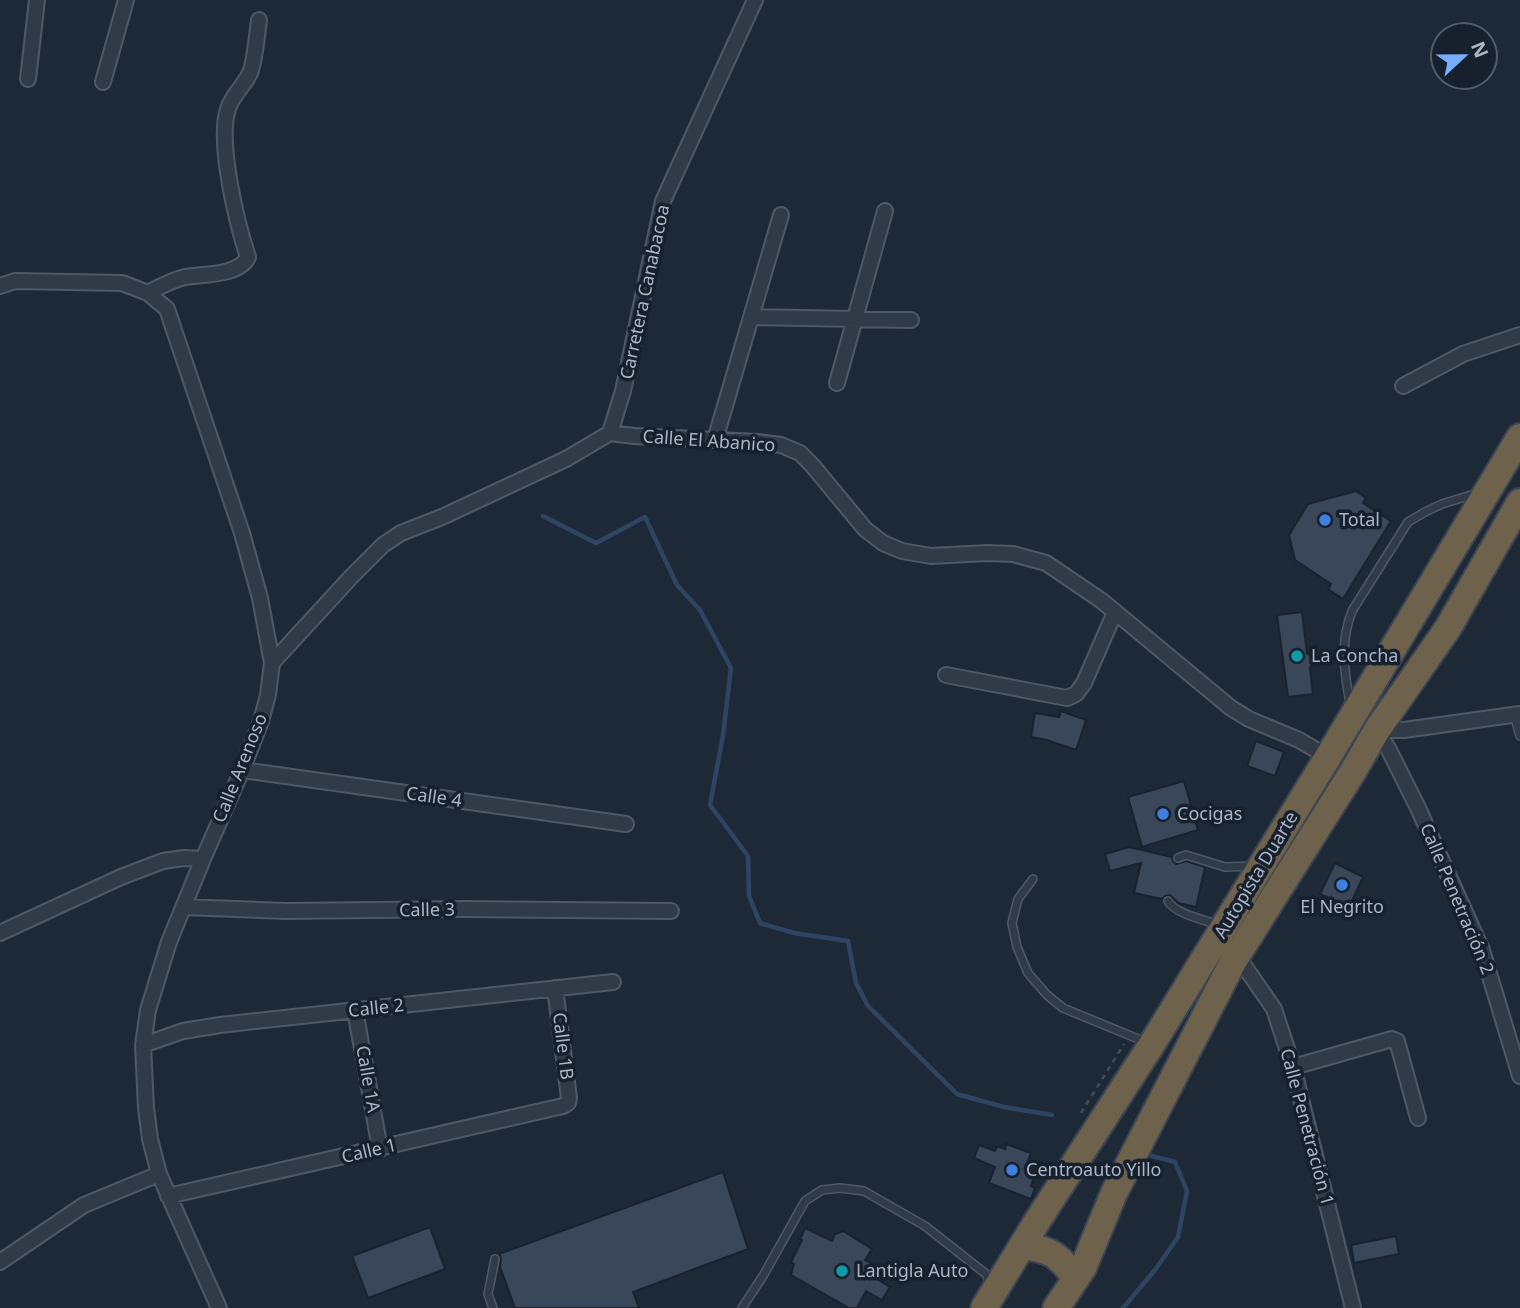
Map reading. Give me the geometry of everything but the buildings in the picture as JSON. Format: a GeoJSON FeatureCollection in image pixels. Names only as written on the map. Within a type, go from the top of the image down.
{"type":"FeatureCollection","features":[{"type":"Feature","properties":{"kind":"highway","name":"Autopista Duarte"},"geometry":{"type":"LineString","coordinates":[[989,1299],[1035,1223],[1152,1044],[1520,437]]}},
{"type":"Feature","properties":{"kind":"highway","name":"Autopista Duarte"},"geometry":{"type":"LineString","coordinates":[[1056,1308],[1082,1268],[1114,1193],[1234,960],[1377,730],[1448,628],[1520,502]]}},
{"type":"Feature","properties":{"kind":"highway"},"geometry":{"type":"LineString","coordinates":[[1497,543],[1520,511]]}},
{"type":"Feature","properties":{"kind":"highway"},"geometry":{"type":"LineString","coordinates":[[1035,1223],[1082,1268]]}},
{"type":"Feature","properties":{"kind":"highway"},"geometry":{"type":"LineString","coordinates":[[1022,1245],[1037,1247],[1082,1268]]}},
{"type":"Feature","properties":{"kind":"street"},"geometry":{"type":"LineString","coordinates":[[28,79],[37,0]]}},
{"type":"Feature","properties":{"kind":"street"},"geometry":{"type":"LineString","coordinates":[[103,82],[126,0]]}},
{"type":"Feature","properties":{"kind":"street","name":"Carretera Canabacoa"},"geometry":{"type":"LineString","coordinates":[[610,433],[623,391],[663,201],[755,0]]}},
{"type":"Feature","properties":{"kind":"street"},"geometry":{"type":"LineString","coordinates":[[0,286],[15,281],[122,283],[148,293],[183,278],[239,268],[245,263],[248,257],[232,197],[225,138],[227,111],[236,92],[251,72],[260,20]]}},
{"type":"Feature","properties":{"kind":"street"},"geometry":{"type":"LineString","coordinates":[[837,383],[885,211]]}},
{"type":"Feature","properties":{"kind":"street"},"geometry":{"type":"LineString","coordinates":[[715,440],[781,215]]}},
{"type":"Feature","properties":{"kind":"street","name":"Calle Arenoso"},"geometry":{"type":"LineString","coordinates":[[148,293],[167,309],[242,533],[260,598],[272,663],[261,721],[169,942],[148,1010],[143,1045],[146,1108],[159,1174],[219,1308]]}},
{"type":"Feature","properties":{"kind":"street"},"geometry":{"type":"LineString","coordinates":[[751,317],[911,320]]}},
{"type":"Feature","properties":{"kind":"street"},"geometry":{"type":"LineString","coordinates":[[1403,386],[1463,354],[1520,335]]}},
{"type":"Feature","properties":{"kind":"street"},"geometry":{"type":"LineString","coordinates":[[272,663],[383,545],[401,533],[442,517],[566,459],[610,433]]}},
{"type":"Feature","properties":{"kind":"street","name":"Calle El Abanico"},"geometry":{"type":"LineString","coordinates":[[610,433],[781,445],[800,453],[865,529],[883,543],[902,551],[931,556],[1013,554],[1046,563],[1102,601],[1231,708],[1328,757]]}},
{"type":"Feature","properties":{"kind":"street"},"geometry":{"type":"LineString","coordinates":[[946,675],[1067,698],[1076,694],[1084,683],[1115,612]]}},
{"type":"Feature","properties":{"kind":"street"},"geometry":{"type":"LineString","coordinates":[[1377,730],[1404,730],[1517,714]]}},
{"type":"Feature","properties":{"kind":"street","name":"Calle Penetración 2"},"geometry":{"type":"LineString","coordinates":[[1377,730],[1418,808],[1482,950],[1520,1076]]}},
{"type":"Feature","properties":{"kind":"street","name":"Calle 4"},"geometry":{"type":"LineString","coordinates":[[242,770],[626,824]]}},
{"type":"Feature","properties":{"kind":"street"},"geometry":{"type":"LineString","coordinates":[[0,933],[121,877],[163,861],[202,859]]}},
{"type":"Feature","properties":{"kind":"street","name":"Calle 3"},"geometry":{"type":"LineString","coordinates":[[183,907],[285,911],[671,911]]}},
{"type":"Feature","properties":{"kind":"street","name":"Calle Penetración 1"},"geometry":{"type":"LineString","coordinates":[[1234,960],[1245,967],[1274,1009],[1293,1067],[1353,1308]]}},
{"type":"Feature","properties":{"kind":"street","name":"Calle 2"},"geometry":{"type":"LineString","coordinates":[[143,1045],[183,1031],[220,1025],[612,982]]}},
{"type":"Feature","properties":{"kind":"street","name":"Calle 1B"},"geometry":{"type":"LineString","coordinates":[[555,988],[568,1103]]}},
{"type":"Feature","properties":{"kind":"street","name":"Calle 1A"},"geometry":{"type":"LineString","coordinates":[[355,1010],[380,1149]]}},
{"type":"Feature","properties":{"kind":"street"},"geometry":{"type":"LineString","coordinates":[[1293,1067],[1395,1040],[1418,1118]]}},
{"type":"Feature","properties":{"kind":"street","name":"Calle 1"},"geometry":{"type":"LineString","coordinates":[[169,1196],[380,1149],[568,1103]]}},
{"type":"Feature","properties":{"kind":"street"},"geometry":{"type":"LineString","coordinates":[[0,1262],[85,1205],[159,1174]]}},
{"type":"Feature","properties":{"kind":"lane"},"geometry":{"type":"LineString","coordinates":[[1353,713],[1345,680],[1344,642],[1352,611],[1408,522],[1442,504],[1489,489]]}},
{"type":"Feature","properties":{"kind":"lane"},"geometry":{"type":"LineString","coordinates":[[1517,714],[1520,736]]}},
{"type":"Feature","properties":{"kind":"lane"},"geometry":{"type":"LineString","coordinates":[[1178,858],[1186,855],[1226,867],[1261,866]]}},
{"type":"Feature","properties":{"kind":"lane"},"geometry":{"type":"LineString","coordinates":[[1033,879],[1018,899],[1012,923],[1017,947],[1028,973],[1047,995],[1063,1008],[1152,1044]]}},
{"type":"Feature","properties":{"kind":"lane"},"geometry":{"type":"LineString","coordinates":[[1168,901],[1177,910],[1224,927]]}},
{"type":"Feature","properties":{"kind":"lane"},"geometry":{"type":"LineString","coordinates":[[742,1308],[805,1200],[822,1190],[840,1188],[864,1192],[925,1226],[986,1274],[989,1299]]}},
{"type":"Feature","properties":{"kind":"lane"},"geometry":{"type":"LineString","coordinates":[[493,1308],[488,1294],[495,1259]]}},
{"type":"Feature","properties":{"kind":"waterway"},"geometry":{"type":"LineString","coordinates":[[543,516],[596,543],[645,517],[677,585],[700,610],[731,668],[723,735],[710,805],[748,856],[749,896],[760,923],[794,933],[848,941],[856,983],[868,1006],[957,1094],[1004,1107],[1052,1115]]}},
{"type":"Feature","properties":{"kind":"waterway"},"geometry":{"type":"LineString","coordinates":[[1123,1308],[1178,1237],[1187,1191],[1175,1162],[1152,1156]]}},
{"type":"Feature","properties":{"kind":"place","name":"Total"},"geometry":{"type":"Point","coordinates":[1325,520]}},
{"type":"Feature","properties":{"kind":"place","name":"La Concha"},"geometry":{"type":"Point","coordinates":[1297,656]}},
{"type":"Feature","properties":{"kind":"place","name":"Cocigas"},"geometry":{"type":"Point","coordinates":[1163,814]}},
{"type":"Feature","properties":{"kind":"place","name":"El Negrito"},"geometry":{"type":"Point","coordinates":[1342,885]}},
{"type":"Feature","properties":{"kind":"place","name":"Centroauto Yillo"},"geometry":{"type":"Point","coordinates":[1012,1170]}},
{"type":"Feature","properties":{"kind":"place","name":"Lantigla Auto"},"geometry":{"type":"Point","coordinates":[842,1271]}}]}
